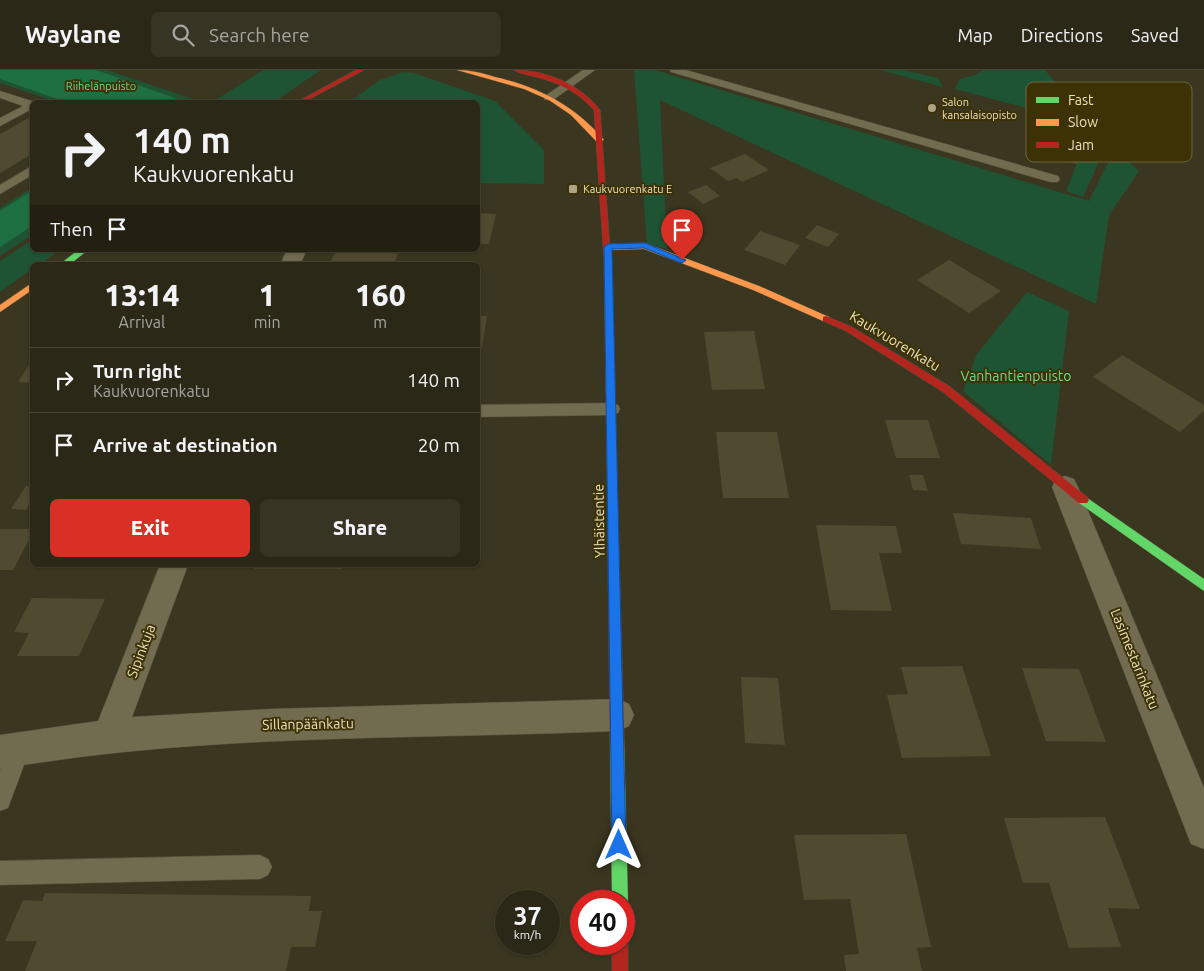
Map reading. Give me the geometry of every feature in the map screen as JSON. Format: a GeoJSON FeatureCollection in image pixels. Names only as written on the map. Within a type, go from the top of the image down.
{"type":"FeatureCollection","features":[{"type":"Feature","properties":{"kind":"street"},"geometry":{"type":"LineString","coordinates":[[296,100],[334,70]]}},
{"type":"Feature","properties":{"kind":"street"},"geometry":{"type":"LineString","coordinates":[[304,100],[362,70]]}},
{"type":"Feature","properties":{"kind":"street"},"geometry":{"type":"LineString","coordinates":[[460,70],[498,80],[549,98],[576,116],[600,140]]}},
{"type":"Feature","properties":{"kind":"street","name":"Ylhäistentie"},"geometry":{"type":"LineString","coordinates":[[517,70],[568,84],[581,90],[591,99],[597,110],[608,247],[620,890]]}},
{"type":"Feature","properties":{"kind":"street","name":"Kaukvuorenkatu"},"geometry":{"type":"LineString","coordinates":[[608,247],[645,246],[756,288],[849,329],[946,389],[1065,487],[1204,586]]}},
{"type":"Feature","properties":{"kind":"street"},"geometry":{"type":"LineString","coordinates":[[66,262],[81,252]]}},
{"type":"Feature","properties":{"kind":"street"},"geometry":{"type":"LineString","coordinates":[[0,309],[30,287]]}},
{"type":"Feature","properties":{"kind":"street","name":"Lasimestarinkatu"},"geometry":{"type":"LineString","coordinates":[[1065,487],[1204,831]]}},
{"type":"Feature","properties":{"kind":"street","name":"Sipinkuja"},"geometry":{"type":"LineString","coordinates":[[109,736],[173,567]]}},
{"type":"Feature","properties":{"kind":"street","name":"Sillanpäänkatu"},"geometry":{"type":"LineString","coordinates":[[9,751],[109,736],[233,726],[528,720],[618,715]]}},
{"type":"Feature","properties":{"kind":"street"},"geometry":{"type":"LineString","coordinates":[[620,955],[620,971]]}},
{"type":"Feature","properties":{"kind":"lane"},"geometry":{"type":"LineString","coordinates":[[549,98],[590,70]]}},
{"type":"Feature","properties":{"kind":"lane"},"geometry":{"type":"LineString","coordinates":[[675,70],[1054,179]]}},
{"type":"Feature","properties":{"kind":"lane"},"geometry":{"type":"LineString","coordinates":[[0,94],[30,104]]}},
{"type":"Feature","properties":{"kind":"lane"},"geometry":{"type":"LineString","coordinates":[[0,123],[30,106]]}},
{"type":"Feature","properties":{"kind":"lane"},"geometry":{"type":"LineString","coordinates":[[0,190],[30,171]]}},
{"type":"Feature","properties":{"kind":"lane"},"geometry":{"type":"LineString","coordinates":[[480,411],[612,409]]}},
{"type":"Feature","properties":{"kind":"lane"},"geometry":{"type":"LineString","coordinates":[[0,800],[9,751]]}},
{"type":"Feature","properties":{"kind":"lane"},"geometry":{"type":"LineString","coordinates":[[0,874],[260,867]]}},
{"type":"Feature","properties":{"kind":"green space","name":"Riihelänpuisto"},"geometry":{"type":"Polygon","coordinates":[[[0,70],[107,70],[196,100],[51,100],[0,83],[0,70]]]}},
{"type":"Feature","properties":{"kind":"green space","name":"Riihelänpuisto"},"geometry":{"type":"Polygon","coordinates":[[[0,70],[96,70],[180,100],[60,100],[0,79],[0,70]]]}},
{"type":"Feature","properties":{"kind":"green space"},"geometry":{"type":"Polygon","coordinates":[[[263,70],[321,70],[277,100],[216,100],[263,70]]]}},
{"type":"Feature","properties":{"kind":"green space"},"geometry":{"type":"Polygon","coordinates":[[[634,70],[655,70],[1089,201],[1108,162],[1129,162],[1139,171],[1109,215],[1096,304],[660,100],[667,249],[647,244],[634,70]]]}},
{"type":"Feature","properties":{"kind":"green space"},"geometry":{"type":"Polygon","coordinates":[[[880,70],[903,70],[938,78],[943,87],[880,70]]]}},
{"type":"Feature","properties":{"kind":"green space"},"geometry":{"type":"Polygon","coordinates":[[[982,70],[1045,70],[1055,82],[1026,82],[1026,108],[955,89],[960,79],[978,74],[982,70]]]}},
{"type":"Feature","properties":{"kind":"green space"},"geometry":{"type":"Polygon","coordinates":[[[403,72],[414,73],[495,101],[544,150],[544,184],[480,183],[480,100],[352,100],[380,80],[403,72]]]}},
{"type":"Feature","properties":{"kind":"green space"},"geometry":{"type":"Polygon","coordinates":[[[1078,162],[1099,162],[1083,197],[1066,191],[1078,162]]]}},
{"type":"Feature","properties":{"kind":"green space"},"geometry":{"type":"Polygon","coordinates":[[[30,189],[30,236],[0,256],[0,208],[30,189]]]}},
{"type":"Feature","properties":{"kind":"green space"},"geometry":{"type":"Polygon","coordinates":[[[30,192],[30,227],[0,247],[0,211],[30,192]]]}},
{"type":"Feature","properties":{"kind":"green space"},"geometry":{"type":"Polygon","coordinates":[[[30,241],[30,252],[57,252],[43,262],[30,262],[30,270],[0,292],[0,261],[30,241]]]}},
{"type":"Feature","properties":{"kind":"green space","name":"Vanhantienpuisto"},"geometry":{"type":"Polygon","coordinates":[[[1027,292],[1069,311],[1051,465],[963,391],[977,354],[1027,292]]]}},
{"type":"Feature","properties":{"kind":"building"},"geometry":{"type":"Polygon","coordinates":[[[30,117],[30,155],[0,173],[0,134],[30,117]]]}},
{"type":"Feature","properties":{"kind":"building"},"geometry":{"type":"Polygon","coordinates":[[[745,154],[769,170],[742,182],[737,178],[728,181],[710,168],[745,154]]]}},
{"type":"Feature","properties":{"kind":"building"},"geometry":{"type":"Polygon","coordinates":[[[706,185],[720,196],[703,204],[688,192],[706,185]]]}},
{"type":"Feature","properties":{"kind":"building"},"geometry":{"type":"Polygon","coordinates":[[[480,213],[496,214],[489,244],[480,244],[480,213]]]}},
{"type":"Feature","properties":{"kind":"building"},"geometry":{"type":"Polygon","coordinates":[[[817,225],[839,234],[828,247],[805,238],[817,225]]]}},
{"type":"Feature","properties":{"kind":"building"},"geometry":{"type":"Polygon","coordinates":[[[760,231],[800,245],[785,265],[744,250],[760,231]]]}},
{"type":"Feature","properties":{"kind":"building"},"geometry":{"type":"Polygon","coordinates":[[[335,252],[398,252],[395,262],[330,262],[335,252]]]}},
{"type":"Feature","properties":{"kind":"building"},"geometry":{"type":"Polygon","coordinates":[[[949,260],[1001,291],[969,313],[917,280],[949,260]]]}},
{"type":"Feature","properties":{"kind":"building"},"geometry":{"type":"Polygon","coordinates":[[[480,316],[487,316],[482,348],[480,348],[480,316]]]}},
{"type":"Feature","properties":{"kind":"building"},"geometry":{"type":"Polygon","coordinates":[[[754,331],[765,389],[712,390],[704,332],[754,331]]]}},
{"type":"Feature","properties":{"kind":"building"},"geometry":{"type":"Polygon","coordinates":[[[1122,355],[1204,405],[1204,411],[1180,432],[1093,377],[1122,355]]]}},
{"type":"Feature","properties":{"kind":"building"},"geometry":{"type":"Polygon","coordinates":[[[30,363],[30,383],[18,382],[30,363]]]}},
{"type":"Feature","properties":{"kind":"building"},"geometry":{"type":"Polygon","coordinates":[[[885,420],[928,420],[940,458],[896,458],[885,420]]]}},
{"type":"Feature","properties":{"kind":"building"},"geometry":{"type":"Polygon","coordinates":[[[716,432],[777,432],[789,498],[723,498],[716,432]]]}},
{"type":"Feature","properties":{"kind":"building"},"geometry":{"type":"Polygon","coordinates":[[[909,475],[923,475],[928,491],[913,490],[909,475]]]}},
{"type":"Feature","properties":{"kind":"building"},"geometry":{"type":"Polygon","coordinates":[[[26,486],[30,486],[30,503],[26,510],[11,509],[26,486]]]}},
{"type":"Feature","properties":{"kind":"building"},"geometry":{"type":"Polygon","coordinates":[[[953,513],[1031,518],[1041,549],[961,544],[953,513]]]}},
{"type":"Feature","properties":{"kind":"building"},"geometry":{"type":"Polygon","coordinates":[[[816,525],[896,526],[902,553],[879,553],[892,611],[831,610],[816,525]]]}},
{"type":"Feature","properties":{"kind":"building"},"geometry":{"type":"Polygon","coordinates":[[[0,529],[30,529],[30,538],[13,570],[0,570],[0,529]]]}},
{"type":"Feature","properties":{"kind":"building"},"geometry":{"type":"Polygon","coordinates":[[[254,567],[342,567],[342,569],[254,569],[254,567]]]}},
{"type":"Feature","properties":{"kind":"building"},"geometry":{"type":"Polygon","coordinates":[[[32,598],[105,599],[79,656],[17,656],[29,633],[14,632],[32,598]]]}},
{"type":"Feature","properties":{"kind":"building"},"geometry":{"type":"Polygon","coordinates":[[[962,666],[991,756],[902,758],[887,695],[908,694],[901,667],[962,666]]]}},
{"type":"Feature","properties":{"kind":"building"},"geometry":{"type":"Polygon","coordinates":[[[1022,668],[1079,669],[1106,742],[1046,741],[1022,668]]]}},
{"type":"Feature","properties":{"kind":"building"},"geometry":{"type":"Polygon","coordinates":[[[741,677],[778,678],[785,745],[745,743],[741,677]]]}},
{"type":"Feature","properties":{"kind":"building"},"geometry":{"type":"Polygon","coordinates":[[[1105,817],[1140,909],[1108,908],[1121,947],[1069,948],[1049,883],[1023,883],[1004,818],[1105,817]]]}},
{"type":"Feature","properties":{"kind":"building"},"geometry":{"type":"Polygon","coordinates":[[[906,834],[931,947],[917,948],[922,971],[846,971],[844,955],[859,954],[850,899],[804,900],[794,835],[906,834]]]}},
{"type":"Feature","properties":{"kind":"building"},"geometry":{"type":"Polygon","coordinates":[[[45,893],[311,896],[309,911],[322,911],[315,947],[291,947],[286,971],[25,971],[37,941],[5,941],[23,900],[42,901],[45,893]]]}},
{"type":"Feature","properties":{"kind":"traffic: fast"},"geometry":{"type":"LineString","coordinates":[[67,262],[81,252]]}},
{"type":"Feature","properties":{"kind":"traffic: fast"},"geometry":{"type":"LineString","coordinates":[[1083,500],[1204,586]]}},
{"type":"Feature","properties":{"kind":"traffic: fast"},"geometry":{"type":"LineString","coordinates":[[617,739],[620,890]]}},
{"type":"Feature","properties":{"kind":"traffic: slow"},"geometry":{"type":"LineString","coordinates":[[460,70],[539,93],[573,113],[600,140]]}},
{"type":"Feature","properties":{"kind":"traffic: slow"},"geometry":{"type":"LineString","coordinates":[[608,247],[645,246],[756,288],[826,319]]}},
{"type":"Feature","properties":{"kind":"traffic: slow"},"geometry":{"type":"LineString","coordinates":[[608,261],[612,468]]}},
{"type":"Feature","properties":{"kind":"traffic: slow"},"geometry":{"type":"LineString","coordinates":[[0,309],[30,287]]}},
{"type":"Feature","properties":{"kind":"traffic: jam"},"geometry":{"type":"LineString","coordinates":[[304,100],[361,70]]}},
{"type":"Feature","properties":{"kind":"traffic: jam"},"geometry":{"type":"LineString","coordinates":[[517,70],[561,82],[580,93],[597,110],[608,261]]}},
{"type":"Feature","properties":{"kind":"traffic: jam"},"geometry":{"type":"LineString","coordinates":[[826,319],[849,329],[946,389],[1083,500]]}},
{"type":"Feature","properties":{"kind":"traffic: jam"},"geometry":{"type":"LineString","coordinates":[[612,468],[617,739]]}},
{"type":"Feature","properties":{"kind":"traffic: jam"},"geometry":{"type":"LineString","coordinates":[[620,955],[620,971]]}},
{"type":"Feature","properties":{"kind":"place","name":"Salon kansalaisopisto"},"geometry":{"type":"Point","coordinates":[932,108]}},
{"type":"Feature","properties":{"kind":"place","name":"Kaukvuorenkatu E"},"geometry":{"type":"Point","coordinates":[573,189]}},
{"type":"Feature","properties":{"kind":"route"},"geometry":{"type":"LineString","coordinates":[[619,845],[608,247],[645,246],[682,260]]}}]}
